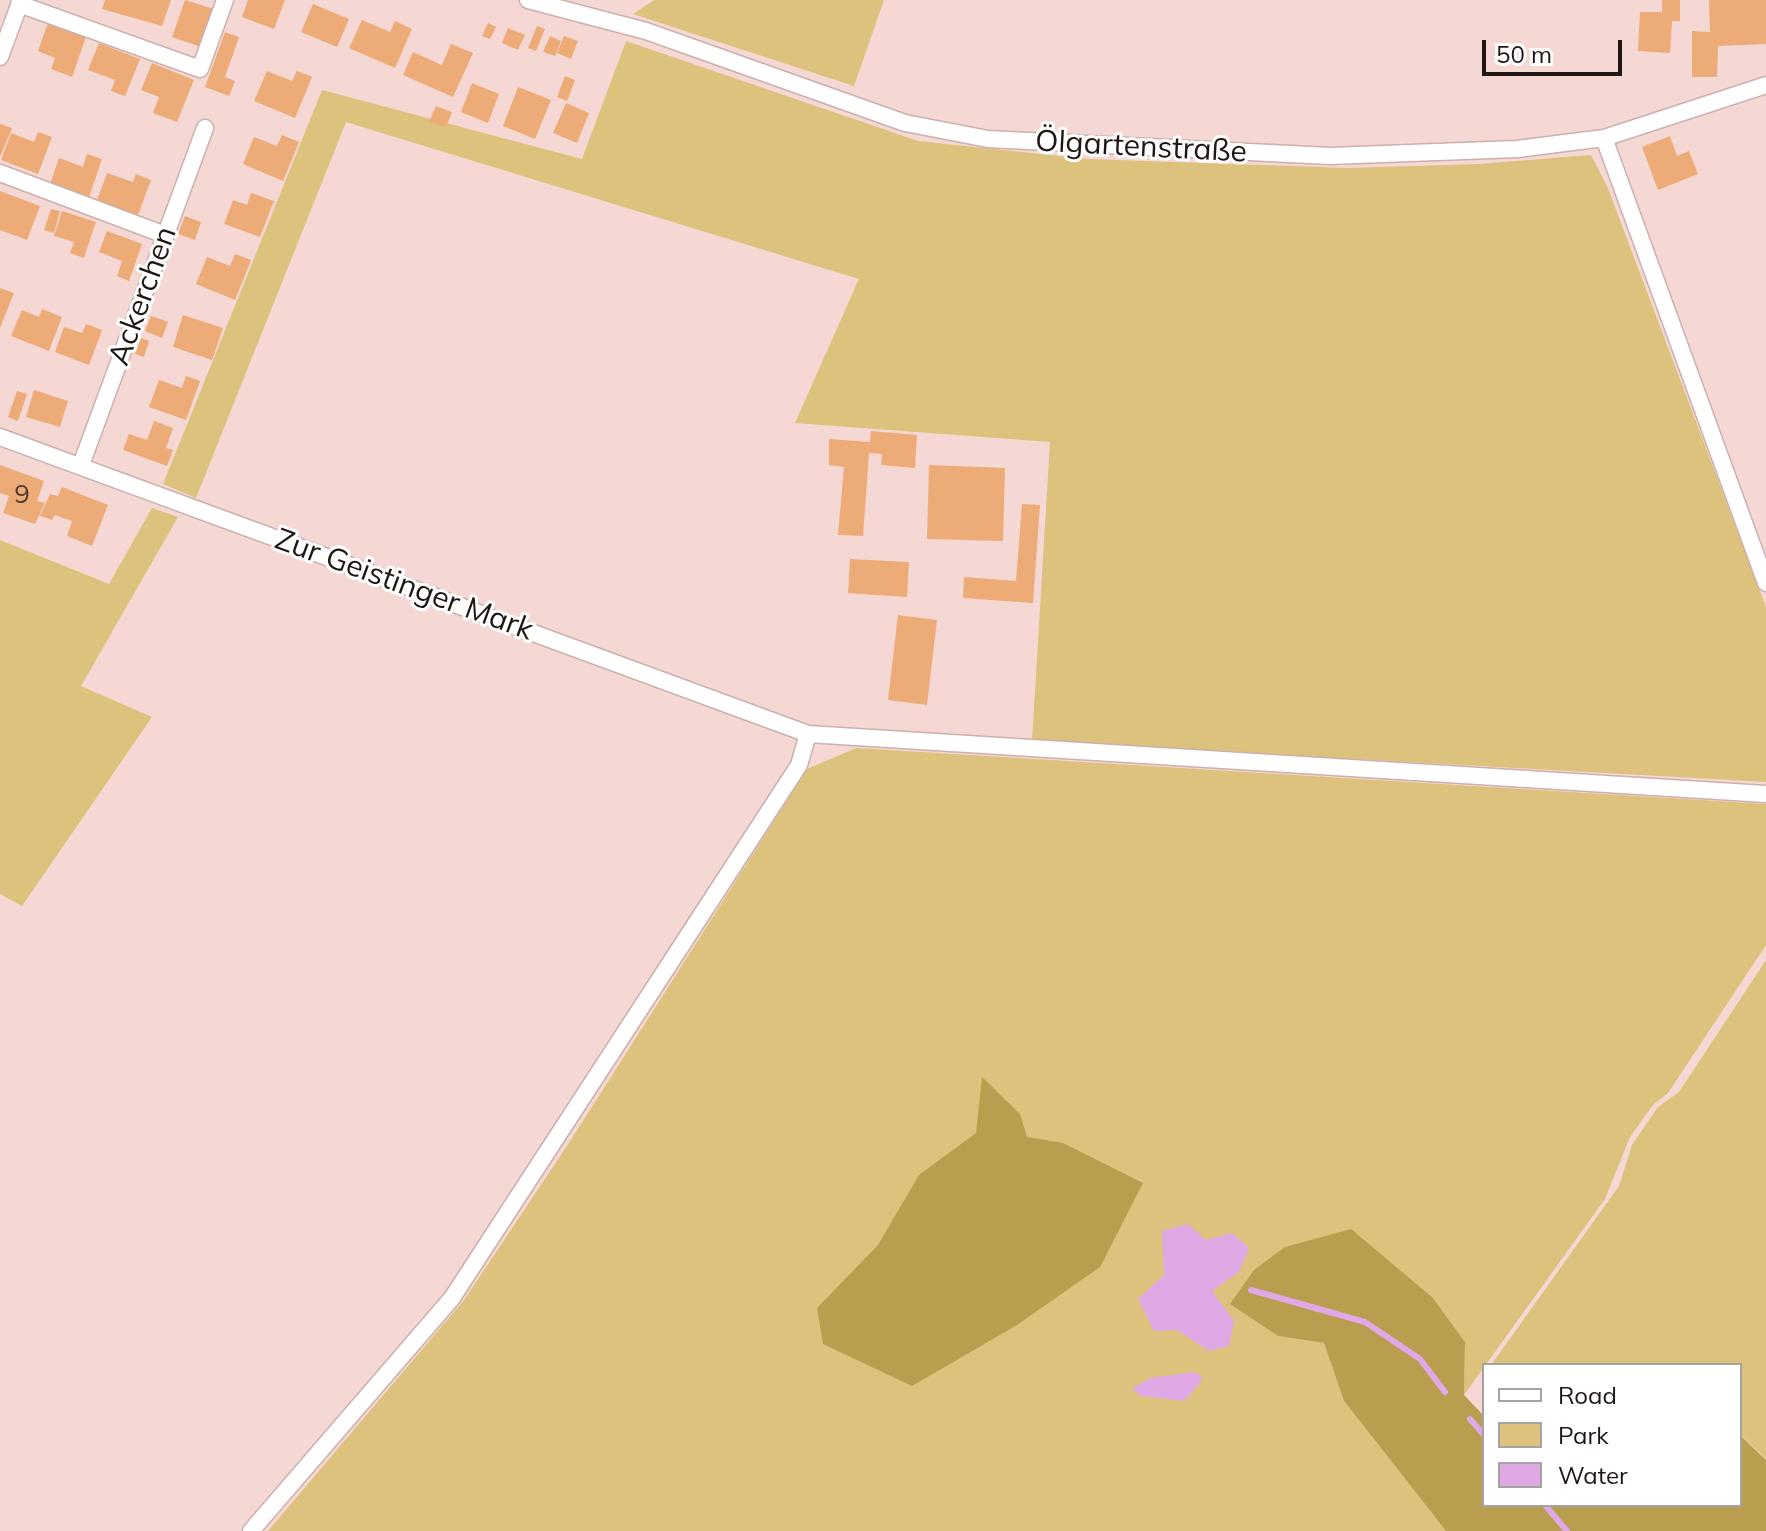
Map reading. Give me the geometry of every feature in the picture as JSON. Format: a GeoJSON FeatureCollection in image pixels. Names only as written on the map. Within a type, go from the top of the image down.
{"type":"FeatureCollection","features":[{"type":"Feature","properties":{"kind":"street"},"geometry":{"type":"LineString","coordinates":[[0,57],[20,2],[200,69],[225,0]]}},
{"type":"Feature","properties":{"kind":"street","name":"Ölgartenstraße"},"geometry":{"type":"LineString","coordinates":[[528,0],[646,31],[905,123],[988,139],[1330,156],[1517,149],[1604,138],[1766,85]]}},
{"type":"Feature","properties":{"kind":"street","name":"Ackerchen"},"geometry":{"type":"LineString","coordinates":[[81,465],[205,128]]}},
{"type":"Feature","properties":{"kind":"street"},"geometry":{"type":"LineString","coordinates":[[1604,138],[1766,583]]}},
{"type":"Feature","properties":{"kind":"street"},"geometry":{"type":"LineString","coordinates":[[0,173],[165,235]]}},
{"type":"Feature","properties":{"kind":"street","name":"Zur Geistinger Mark"},"geometry":{"type":"LineString","coordinates":[[0,437],[808,734],[1766,794]]}},
{"type":"Feature","properties":{"kind":"street"},"geometry":{"type":"LineString","coordinates":[[251,1531],[452,1298],[799,765],[808,734]]}},
{"type":"Feature","properties":{"kind":"green space"},"geometry":{"type":"Polygon","coordinates":[[[654,0],[884,0],[854,86],[633,14],[654,0]]]}},
{"type":"Feature","properties":{"kind":"green space"},"geometry":{"type":"Polygon","coordinates":[[[626,41],[918,141],[1088,159],[1348,168],[1479,164],[1591,155],[1607,186],[1766,607],[1766,782],[1032,741],[1050,442],[795,423],[859,279],[346,122],[196,498],[163,484],[322,90],[582,159],[626,41]]]}},
{"type":"Feature","properties":{"kind":"green space"},"geometry":{"type":"Polygon","coordinates":[[[152,508],[178,517],[81,686],[152,717],[22,906],[0,894],[0,540],[109,584],[152,508]]]}},
{"type":"Feature","properties":{"kind":"green space"},"geometry":{"type":"Polygon","coordinates":[[[856,748],[1766,804],[1766,945],[1668,1093],[1653,1105],[1630,1137],[1605,1199],[1487,1363],[1482,1363],[1482,1370],[1464,1395],[1465,1342],[1433,1298],[1231,1303],[1278,1336],[1324,1343],[1344,1401],[1446,1531],[268,1531],[464,1300],[567,1146],[807,769],[856,748]]]}},
{"type":"Feature","properties":{"kind":"green space"},"geometry":{"type":"Polygon","coordinates":[[[1766,960],[1766,1459],[1742,1436],[1742,1363],[1492,1363],[1619,1186],[1632,1145],[1658,1107],[1679,1092],[1766,960]]]}},
{"type":"Feature","properties":{"kind":"shaded area"},"geometry":{"type":"Polygon","coordinates":[[[982,1077],[1020,1114],[1027,1137],[1063,1143],[1143,1183],[1100,1267],[1017,1325],[912,1386],[823,1344],[817,1308],[878,1245],[919,1175],[976,1133],[982,1077]]]}},
{"type":"Feature","properties":{"kind":"shaded area"},"geometry":{"type":"Polygon","coordinates":[[[1351,1229],[1433,1298],[1465,1342],[1464,1395],[1482,1414],[1482,1507],[1742,1507],[1742,1437],[1766,1460],[1766,1531],[1446,1531],[1344,1401],[1324,1343],[1278,1336],[1230,1304],[1254,1270],[1285,1247],[1351,1229]]]}},
{"type":"Feature","properties":{"kind":"water"},"geometry":{"type":"Polygon","coordinates":[[[1188,1224],[1206,1240],[1232,1233],[1249,1248],[1239,1272],[1212,1291],[1234,1321],[1229,1346],[1209,1351],[1177,1330],[1154,1331],[1138,1299],[1164,1275],[1162,1231],[1188,1224]]]}},
{"type":"Feature","properties":{"kind":"water"},"geometry":{"type":"Polygon","coordinates":[[[1194,1372],[1202,1376],[1200,1383],[1184,1401],[1141,1396],[1132,1389],[1150,1378],[1194,1372]]]}},
{"type":"Feature","properties":{"kind":"building"},"geometry":{"type":"Polygon","coordinates":[[[105,0],[171,0],[162,26],[102,9],[105,0]]]}},
{"type":"Feature","properties":{"kind":"building"},"geometry":{"type":"Polygon","coordinates":[[[185,0],[214,9],[201,47],[172,37],[185,0]]]}},
{"type":"Feature","properties":{"kind":"building"},"geometry":{"type":"Polygon","coordinates":[[[248,0],[285,0],[274,29],[242,17],[248,0]]]}},
{"type":"Feature","properties":{"kind":"building"},"geometry":{"type":"Polygon","coordinates":[[[1662,0],[1680,0],[1680,21],[1672,21],[1670,53],[1638,51],[1640,12],[1662,12],[1662,0]]]}},
{"type":"Feature","properties":{"kind":"building"},"geometry":{"type":"Polygon","coordinates":[[[1709,0],[1766,0],[1766,44],[1718,46],[1717,77],[1692,77],[1692,31],[1710,32],[1709,0]]]}},
{"type":"Feature","properties":{"kind":"building"},"geometry":{"type":"Polygon","coordinates":[[[313,4],[349,19],[337,47],[301,32],[313,4]]]}},
{"type":"Feature","properties":{"kind":"building"},"geometry":{"type":"Polygon","coordinates":[[[362,20],[390,32],[395,21],[412,29],[395,68],[349,48],[362,20]]]}},
{"type":"Feature","properties":{"kind":"building"},"geometry":{"type":"Polygon","coordinates":[[[48,23],[86,37],[72,77],[51,69],[55,58],[38,51],[48,23]]]}},
{"type":"Feature","properties":{"kind":"building"},"geometry":{"type":"Polygon","coordinates":[[[488,23],[496,27],[490,39],[482,36],[488,23]]]}},
{"type":"Feature","properties":{"kind":"building"},"geometry":{"type":"Polygon","coordinates":[[[537,26],[545,29],[536,51],[528,48],[537,26]]]}},
{"type":"Feature","properties":{"kind":"building"},"geometry":{"type":"Polygon","coordinates":[[[508,28],[525,35],[518,50],[502,43],[508,28]]]}},
{"type":"Feature","properties":{"kind":"building"},"geometry":{"type":"Polygon","coordinates":[[[225,32],[239,37],[225,77],[235,81],[229,96],[205,87],[225,32]]]}},
{"type":"Feature","properties":{"kind":"building"},"geometry":{"type":"Polygon","coordinates":[[[550,36],[561,41],[555,56],[543,52],[550,36]]]}},
{"type":"Feature","properties":{"kind":"building"},"geometry":{"type":"Polygon","coordinates":[[[564,36],[578,41],[571,59],[557,53],[564,36]]]}},
{"type":"Feature","properties":{"kind":"building"},"geometry":{"type":"Polygon","coordinates":[[[99,43],[140,59],[125,96],[111,91],[115,80],[88,70],[99,43]]]}},
{"type":"Feature","properties":{"kind":"building"},"geometry":{"type":"Polygon","coordinates":[[[451,44],[473,53],[453,97],[403,75],[413,52],[442,65],[451,44]]]}},
{"type":"Feature","properties":{"kind":"building"},"geometry":{"type":"Polygon","coordinates":[[[152,63],[194,80],[177,122],[153,113],[159,97],[141,90],[152,63]]]}},
{"type":"Feature","properties":{"kind":"building"},"geometry":{"type":"Polygon","coordinates":[[[267,71],[292,81],[297,71],[312,77],[295,118],[254,101],[267,71]]]}},
{"type":"Feature","properties":{"kind":"building"},"geometry":{"type":"Polygon","coordinates":[[[565,76],[575,80],[567,101],[557,97],[565,76]]]}},
{"type":"Feature","properties":{"kind":"building"},"geometry":{"type":"Polygon","coordinates":[[[472,83],[499,94],[488,123],[461,112],[472,83]]]}},
{"type":"Feature","properties":{"kind":"building"},"geometry":{"type":"Polygon","coordinates":[[[518,87],[551,100],[535,139],[503,126],[518,87]]]}},
{"type":"Feature","properties":{"kind":"building"},"geometry":{"type":"Polygon","coordinates":[[[566,103],[589,113],[577,143],[553,133],[566,103]]]}},
{"type":"Feature","properties":{"kind":"building"},"geometry":{"type":"Polygon","coordinates":[[[436,106],[452,112],[446,127],[429,122],[436,106]]]}},
{"type":"Feature","properties":{"kind":"building"},"geometry":{"type":"Polygon","coordinates":[[[0,124],[12,128],[0,157],[0,124]]]}},
{"type":"Feature","properties":{"kind":"building"},"geometry":{"type":"Polygon","coordinates":[[[38,132],[52,137],[38,174],[1,160],[11,133],[34,142],[38,132]]]}},
{"type":"Feature","properties":{"kind":"building"},"geometry":{"type":"Polygon","coordinates":[[[282,135],[299,142],[283,181],[243,164],[254,137],[277,146],[282,135]]]}},
{"type":"Feature","properties":{"kind":"building"},"geometry":{"type":"Polygon","coordinates":[[[1670,136],[1677,156],[1689,151],[1698,174],[1658,190],[1642,147],[1670,136]]]}},
{"type":"Feature","properties":{"kind":"building"},"geometry":{"type":"Polygon","coordinates":[[[87,154],[102,159],[89,197],[50,184],[59,158],[83,167],[87,154]]]}},
{"type":"Feature","properties":{"kind":"building"},"geometry":{"type":"Polygon","coordinates":[[[107,173],[133,182],[136,174],[151,180],[138,215],[97,200],[107,173]]]}},
{"type":"Feature","properties":{"kind":"building"},"geometry":{"type":"Polygon","coordinates":[[[0,191],[40,206],[27,240],[0,230],[0,191]]]}},
{"type":"Feature","properties":{"kind":"building"},"geometry":{"type":"Polygon","coordinates":[[[251,193],[274,201],[260,237],[224,224],[233,200],[247,205],[251,193]]]}},
{"type":"Feature","properties":{"kind":"building"},"geometry":{"type":"Polygon","coordinates":[[[51,209],[60,211],[54,233],[44,230],[51,209]]]}},
{"type":"Feature","properties":{"kind":"building"},"geometry":{"type":"Polygon","coordinates":[[[62,211],[96,222],[84,258],[70,253],[74,242],[54,236],[62,211]]]}},
{"type":"Feature","properties":{"kind":"building"},"geometry":{"type":"Polygon","coordinates":[[[185,216],[201,222],[195,240],[178,234],[185,216]]]}},
{"type":"Feature","properties":{"kind":"building"},"geometry":{"type":"Polygon","coordinates":[[[107,231],[142,244],[129,281],[117,276],[122,261],[99,252],[107,231]]]}},
{"type":"Feature","properties":{"kind":"building"},"geometry":{"type":"Polygon","coordinates":[[[235,254],[251,260],[235,300],[196,284],[207,257],[230,266],[235,254]]]}},
{"type":"Feature","properties":{"kind":"building"},"geometry":{"type":"Polygon","coordinates":[[[0,288],[14,293],[0,328],[0,288]]]}},
{"type":"Feature","properties":{"kind":"building"},"geometry":{"type":"Polygon","coordinates":[[[42,309],[62,317],[49,351],[11,336],[22,310],[39,317],[42,309]]]}},
{"type":"Feature","properties":{"kind":"building"},"geometry":{"type":"Polygon","coordinates":[[[183,315],[223,328],[212,360],[173,347],[183,315]]]}},
{"type":"Feature","properties":{"kind":"building"},"geometry":{"type":"Polygon","coordinates":[[[151,316],[168,322],[162,338],[145,331],[151,316]]]}},
{"type":"Feature","properties":{"kind":"building"},"geometry":{"type":"Polygon","coordinates":[[[86,324],[102,330],[89,365],[55,352],[64,327],[82,333],[86,324]]]}},
{"type":"Feature","properties":{"kind":"building"},"geometry":{"type":"Polygon","coordinates":[[[141,338],[149,341],[144,357],[135,354],[141,338]]]}},
{"type":"Feature","properties":{"kind":"building"},"geometry":{"type":"Polygon","coordinates":[[[186,376],[200,381],[186,420],[149,407],[159,380],[182,388],[186,376]]]}},
{"type":"Feature","properties":{"kind":"building"},"geometry":{"type":"Polygon","coordinates":[[[34,390],[68,401],[60,427],[26,417],[34,390]]]}},
{"type":"Feature","properties":{"kind":"building"},"geometry":{"type":"Polygon","coordinates":[[[17,391],[27,394],[18,421],[8,417],[17,391]]]}},
{"type":"Feature","properties":{"kind":"building"},"geometry":{"type":"Polygon","coordinates":[[[154,421],[173,428],[166,448],[173,450],[167,466],[123,450],[129,434],[147,440],[154,421]]]}},
{"type":"Feature","properties":{"kind":"building"},"geometry":{"type":"Polygon","coordinates":[[[871,431],[917,435],[915,468],[881,465],[882,454],[869,453],[863,536],[838,535],[844,467],[829,465],[829,439],[870,442],[871,431]]]}},
{"type":"Feature","properties":{"kind":"building"},"geometry":{"type":"Polygon","coordinates":[[[0,465],[44,481],[37,501],[45,503],[35,524],[3,513],[9,496],[0,493],[0,465]]]}},
{"type":"Feature","properties":{"kind":"building"},"geometry":{"type":"Polygon","coordinates":[[[929,465],[1005,468],[1003,541],[927,539],[929,465]]]}},
{"type":"Feature","properties":{"kind":"building"},"geometry":{"type":"Polygon","coordinates":[[[62,487],[108,505],[92,546],[67,536],[72,521],[55,515],[52,520],[40,516],[50,494],[58,496],[62,487]]]}},
{"type":"Feature","properties":{"kind":"building"},"geometry":{"type":"Polygon","coordinates":[[[1022,504],[1040,505],[1033,603],[963,598],[964,577],[1016,581],[1022,504]]]}},
{"type":"Feature","properties":{"kind":"building"},"geometry":{"type":"Polygon","coordinates":[[[850,559],[909,562],[907,597],[848,593],[850,559]]]}},
{"type":"Feature","properties":{"kind":"building"},"geometry":{"type":"Polygon","coordinates":[[[898,615],[937,620],[927,705],[888,700],[898,615]]]}},
{"type":"Feature","properties":{"kind":"waterway"},"geometry":{"type":"LineString","coordinates":[[1251,1290],[1365,1322],[1420,1359],[1445,1392]]}},
{"type":"Feature","properties":{"kind":"waterway"},"geometry":{"type":"LineString","coordinates":[[1470,1419],[1482,1433]]}},
{"type":"Feature","properties":{"kind":"waterway"},"geometry":{"type":"LineString","coordinates":[[1547,1507],[1567,1531]]}}]}
